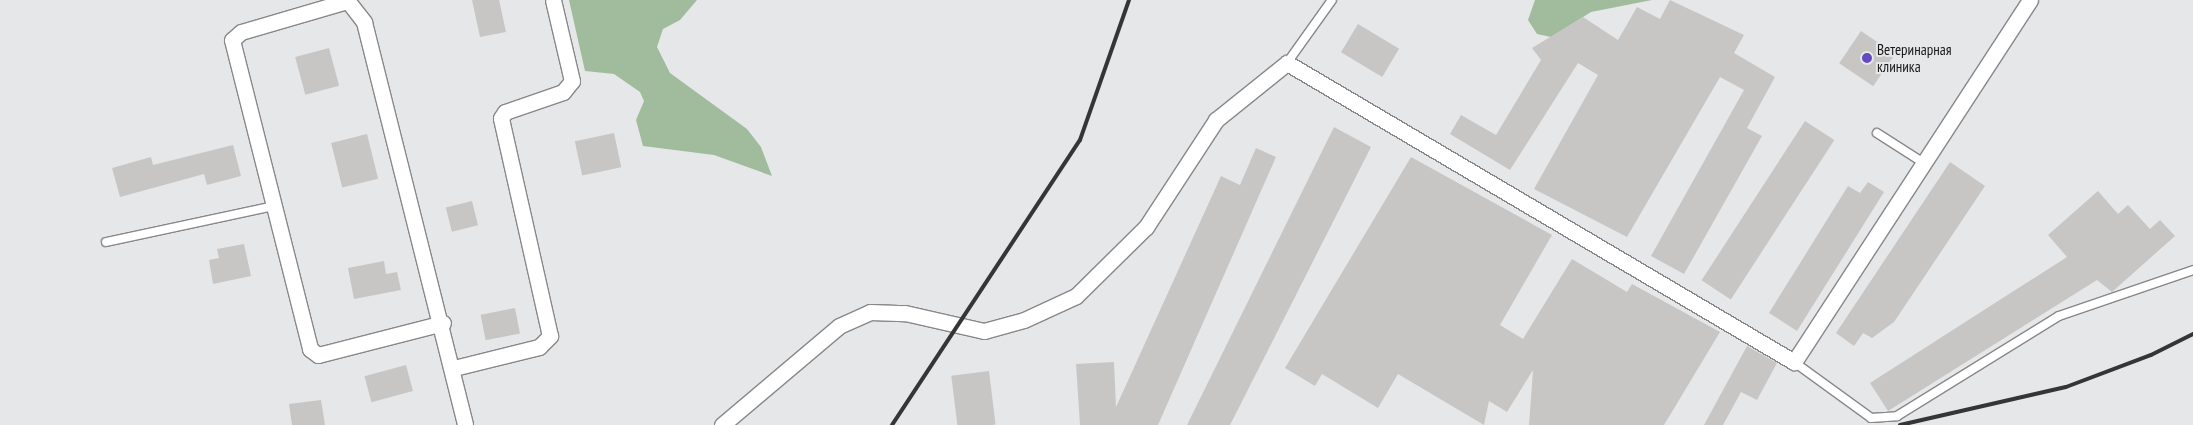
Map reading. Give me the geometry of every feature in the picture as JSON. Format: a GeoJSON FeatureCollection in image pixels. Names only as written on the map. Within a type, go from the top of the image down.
{"type":"FeatureCollection","features":[{"type":"Feature","properties":{"kind":"street"},"geometry":{"type":"LineString","coordinates":[[443,322],[318,355],[310,349],[232,40],[241,32],[347,0],[364,22],[443,322],[465,425]]}},
{"type":"Feature","properties":{"kind":"street"},"geometry":{"type":"LineString","coordinates":[[454,368],[539,348],[550,336],[501,118],[505,112],[563,92],[572,81],[553,0]]}},
{"type":"Feature","properties":{"kind":"street"},"geometry":{"type":"LineString","coordinates":[[722,425],[839,326],[870,312],[905,313],[984,331],[1024,320],[1076,296],[1146,227],[1216,120],[1286,62],[1794,362],[2030,0]]}},
{"type":"Feature","properties":{"kind":"lane"},"geometry":{"type":"LineString","coordinates":[[1286,62],[1332,0]]}},
{"type":"Feature","properties":{"kind":"lane"},"geometry":{"type":"LineString","coordinates":[[1877,133],[1924,163]]}},
{"type":"Feature","properties":{"kind":"lane"},"geometry":{"type":"LineString","coordinates":[[106,242],[274,206]]}},
{"type":"Feature","properties":{"kind":"lane"},"geometry":{"type":"LineString","coordinates":[[1794,362],[1871,418],[1898,416],[2058,316],[2193,270]]}},
{"type":"Feature","properties":{"kind":"green space"},"geometry":{"type":"Polygon","coordinates":[[[569,0],[697,0],[680,20],[663,29],[657,47],[670,73],[747,129],[761,147],[772,176],[714,155],[643,146],[636,120],[644,101],[640,92],[614,74],[585,71],[569,0]]]}},
{"type":"Feature","properties":{"kind":"green space"},"geometry":{"type":"Polygon","coordinates":[[[1535,0],[1652,0],[1591,12],[1551,37],[1537,34],[1528,20],[1535,0]]]}},
{"type":"Feature","properties":{"kind":"building"},"geometry":{"type":"Polygon","coordinates":[[[472,0],[499,0],[506,32],[480,37],[472,0]]]}},
{"type":"Feature","properties":{"kind":"building"},"geometry":{"type":"Polygon","coordinates":[[[1670,0],[1744,35],[1734,53],[1775,77],[1747,128],[1762,136],[1684,274],[1651,256],[1744,90],[1720,77],[1627,237],[1534,189],[1598,75],[1578,63],[1510,170],[1450,134],[1461,115],[1496,135],[1541,60],[1532,48],[1583,17],[1618,40],[1637,7],[1660,19],[1670,0]]]}},
{"type":"Feature","properties":{"kind":"building"},"geometry":{"type":"Polygon","coordinates":[[[1358,24],[1399,49],[1382,77],[1341,52],[1358,24]]]}},
{"type":"Feature","properties":{"kind":"building","name":"Ветеринарная клиника"},"geometry":{"type":"Polygon","coordinates":[[[1861,31],[1895,54],[1873,86],[1839,63],[1861,31]]]}},
{"type":"Feature","properties":{"kind":"building"},"geometry":{"type":"Polygon","coordinates":[[[329,48],[339,86],[305,95],[295,57],[329,48]]]}},
{"type":"Feature","properties":{"kind":"building"},"geometry":{"type":"Polygon","coordinates":[[[1805,121],[1834,140],[1731,299],[1702,280],[1805,121]]]}},
{"type":"Feature","properties":{"kind":"building"},"geometry":{"type":"Polygon","coordinates":[[[1334,127],[1371,147],[1230,425],[1187,425],[1334,127]]]}},
{"type":"Feature","properties":{"kind":"building"},"geometry":{"type":"Polygon","coordinates":[[[614,133],[621,167],[582,176],[575,141],[614,133]]]}},
{"type":"Feature","properties":{"kind":"building"},"geometry":{"type":"Polygon","coordinates":[[[367,134],[378,179],[342,188],[331,143],[367,134]]]}},
{"type":"Feature","properties":{"kind":"building"},"geometry":{"type":"Polygon","coordinates":[[[233,145],[241,176],[207,185],[204,174],[120,197],[112,168],[151,157],[153,165],[233,145]]]}},
{"type":"Feature","properties":{"kind":"building"},"geometry":{"type":"Polygon","coordinates":[[[1256,148],[1276,157],[1158,425],[1080,425],[1076,364],[1114,362],[1116,407],[1221,176],[1240,185],[1256,148]]]}},
{"type":"Feature","properties":{"kind":"building"},"geometry":{"type":"Polygon","coordinates":[[[1411,157],[1552,235],[1500,325],[1523,339],[1572,259],[1627,292],[1632,284],[1720,332],[1664,425],[1529,425],[1533,370],[1507,412],[1489,401],[1484,425],[1398,374],[1378,408],[1322,374],[1315,386],[1285,368],[1411,157]]]}},
{"type":"Feature","properties":{"kind":"building"},"geometry":{"type":"Polygon","coordinates":[[[1950,162],[1985,186],[1894,322],[1872,338],[1863,333],[1854,346],[1836,333],[1950,162]]]}},
{"type":"Feature","properties":{"kind":"building"},"geometry":{"type":"Polygon","coordinates":[[[1868,182],[1884,192],[1797,331],[1769,313],[1848,186],[1860,193],[1868,182]]]}},
{"type":"Feature","properties":{"kind":"building"},"geometry":{"type":"Polygon","coordinates":[[[2098,191],[2118,214],[2128,205],[2150,229],[2160,220],[2175,236],[2112,292],[2097,280],[1888,411],[1870,383],[2067,257],[2048,235],[2098,191]]]}},
{"type":"Feature","properties":{"kind":"building"},"geometry":{"type":"Polygon","coordinates":[[[472,201],[478,225],[452,232],[446,208],[472,201]]]}},
{"type":"Feature","properties":{"kind":"building"},"geometry":{"type":"Polygon","coordinates":[[[244,244],[251,276],[213,284],[209,260],[219,258],[217,249],[244,244]]]}},
{"type":"Feature","properties":{"kind":"building"},"geometry":{"type":"Polygon","coordinates":[[[384,261],[386,274],[397,272],[401,290],[354,299],[348,268],[384,261]]]}},
{"type":"Feature","properties":{"kind":"building"},"geometry":{"type":"Polygon","coordinates":[[[515,308],[520,334],[486,340],[481,315],[515,308]]]}},
{"type":"Feature","properties":{"kind":"building"},"geometry":{"type":"Polygon","coordinates":[[[1747,346],[1777,363],[1757,400],[1741,392],[1723,425],[1704,425],[1747,346]]]}},
{"type":"Feature","properties":{"kind":"building"},"geometry":{"type":"Polygon","coordinates":[[[406,365],[413,391],[371,402],[364,376],[406,365]]]}},
{"type":"Feature","properties":{"kind":"building"},"geometry":{"type":"Polygon","coordinates":[[[989,371],[996,425],[957,425],[951,376],[989,371]]]}},
{"type":"Feature","properties":{"kind":"building"},"geometry":{"type":"Polygon","coordinates":[[[321,400],[325,425],[292,425],[289,404],[321,400]]]}},
{"type":"Feature","properties":{"kind":"railway"},"geometry":{"type":"LineString","coordinates":[[892,425],[1080,140],[1129,0]]}},
{"type":"Feature","properties":{"kind":"railway"},"geometry":{"type":"LineString","coordinates":[[1900,425],[2066,387],[2151,355],[2193,334]]}},
{"type":"Feature","properties":{"kind":"place","name":"Ветеринарная клиника"},"geometry":{"type":"Point","coordinates":[1867,58]}}]}
